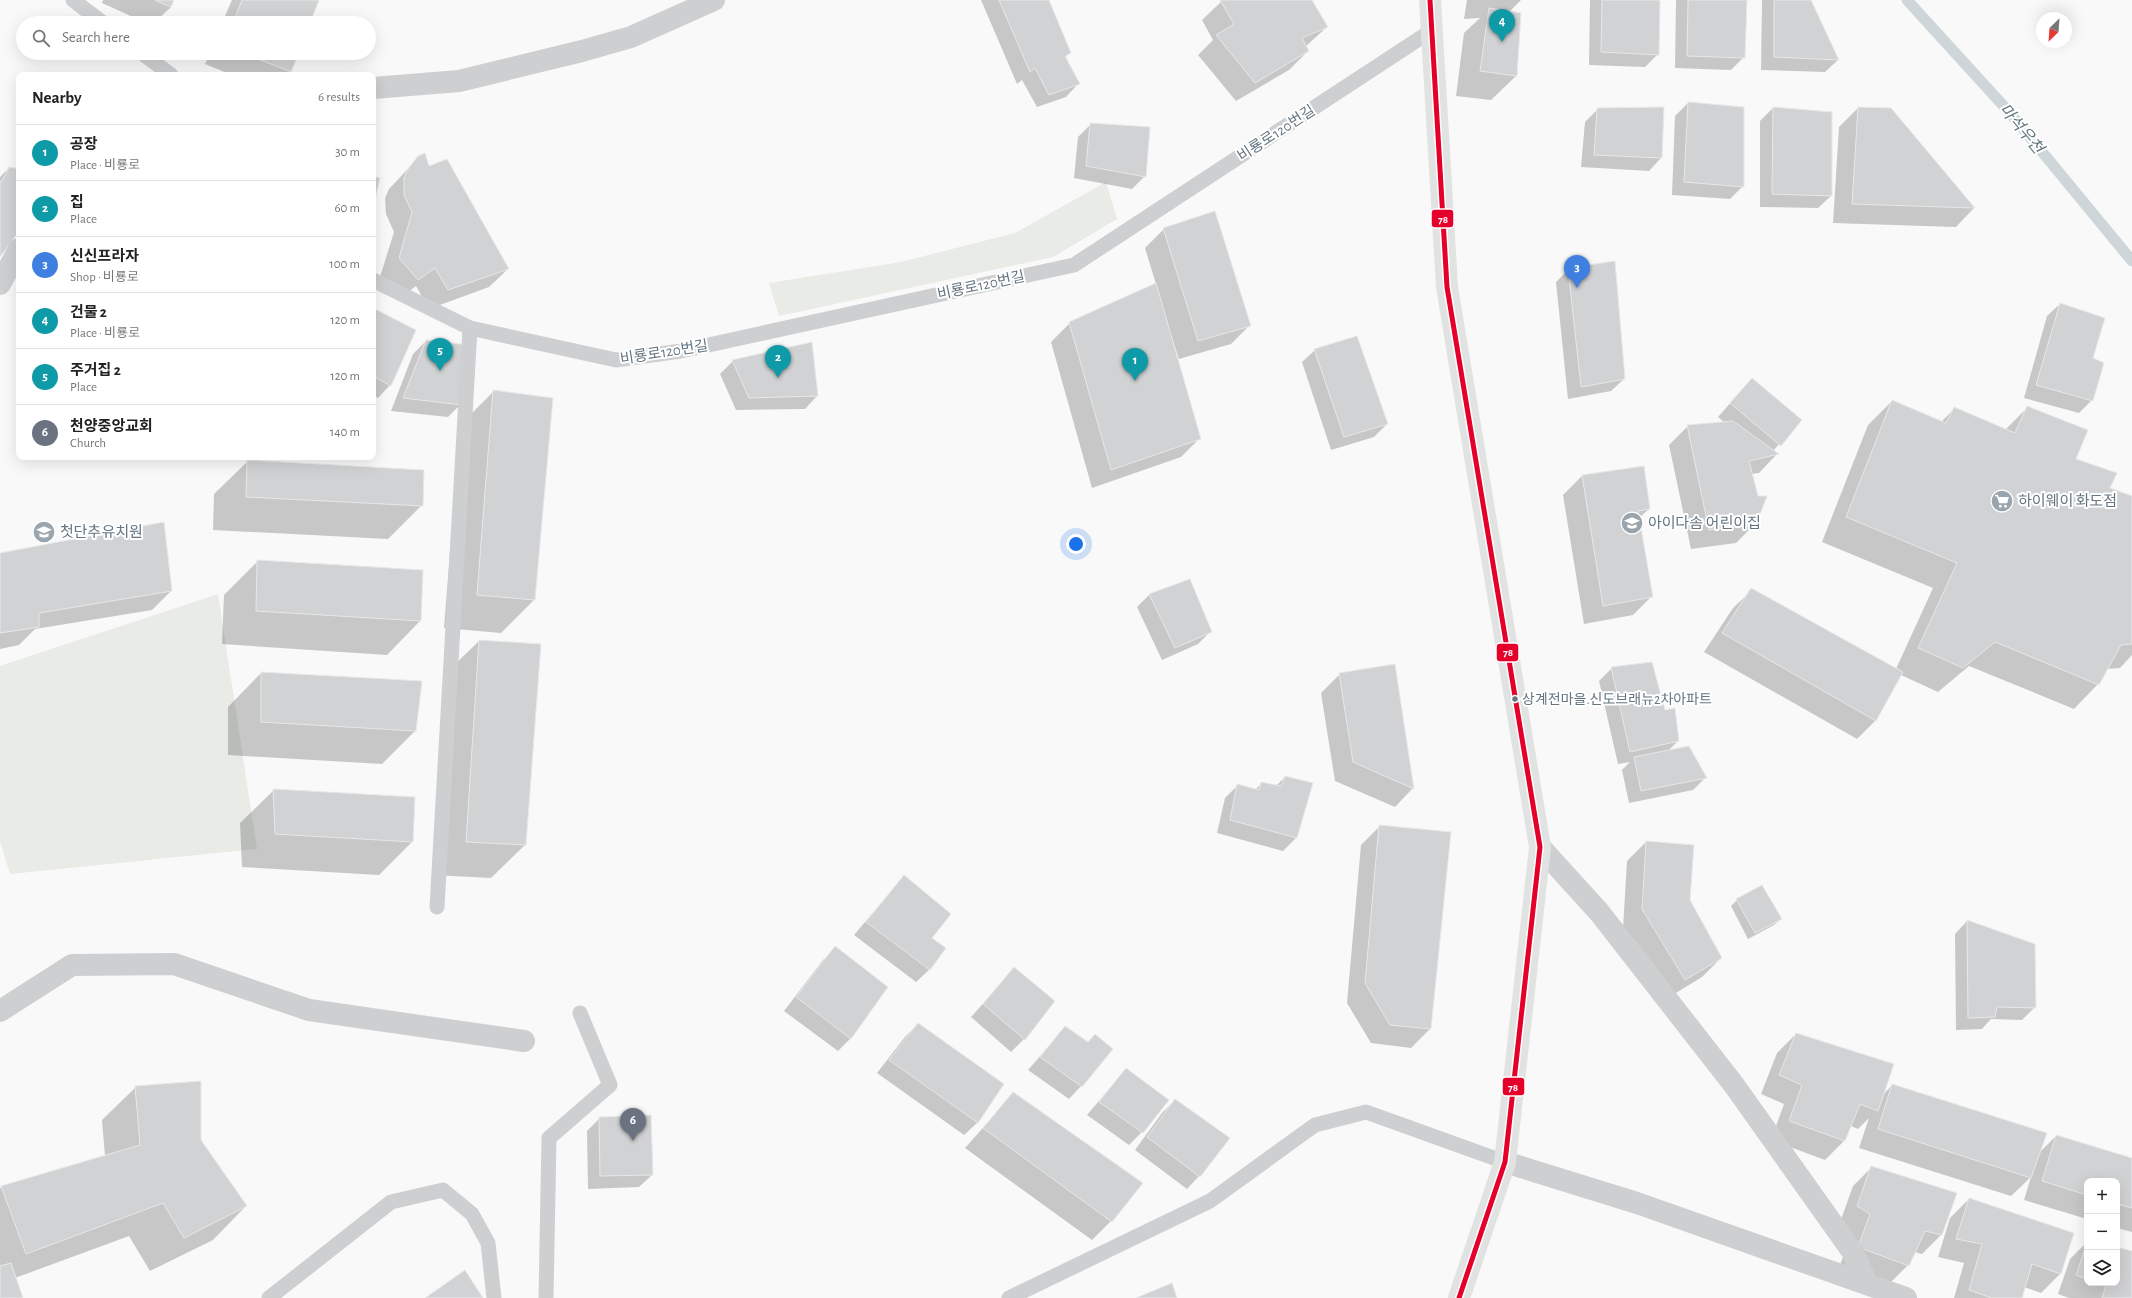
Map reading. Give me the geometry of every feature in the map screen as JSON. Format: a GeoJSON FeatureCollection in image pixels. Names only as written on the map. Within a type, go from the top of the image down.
{"type":"FeatureCollection","features":[{"type":"Feature","properties":{"kind":"main road"},"geometry":{"type":"LineString","coordinates":[[1430,0],[1447,288],[1540,847],[1504,1162],[1459,1298]]}},
{"type":"Feature","properties":{"kind":"street"},"geometry":{"type":"LineString","coordinates":[[376,88],[460,81],[582,51],[630,37],[714,0]]}},
{"type":"Feature","properties":{"kind":"street"},"geometry":{"type":"LineString","coordinates":[[0,284],[16,255]]}},
{"type":"Feature","properties":{"kind":"street"},"geometry":{"type":"LineString","coordinates":[[1540,847],[1599,912],[1734,1086],[1854,1254],[1868,1284]]}},
{"type":"Feature","properties":{"kind":"street"},"geometry":{"type":"LineString","coordinates":[[0,1011],[72,965],[174,964],[309,1010],[524,1041]]}},
{"type":"Feature","properties":{"kind":"street"},"geometry":{"type":"LineString","coordinates":[[1504,1162],[1637,1204],[1906,1298]]}},
{"type":"Feature","properties":{"kind":"lane"},"geometry":{"type":"LineString","coordinates":[[73,0],[94,16]]}},
{"type":"Feature","properties":{"kind":"lane","name":"비룡로120번길"},"geometry":{"type":"LineString","coordinates":[[376,281],[470,328],[616,360],[681,351],[1074,265],[1431,31]]}},
{"type":"Feature","properties":{"kind":"lane"},"geometry":{"type":"LineString","coordinates":[[151,60],[167,72]]}},
{"type":"Feature","properties":{"kind":"lane"},"geometry":{"type":"LineString","coordinates":[[438,907],[470,328]]}},
{"type":"Feature","properties":{"kind":"lane"},"geometry":{"type":"LineString","coordinates":[[546,1298],[549,1138],[610,1085],[580,1013]]}},
{"type":"Feature","properties":{"kind":"lane"},"geometry":{"type":"LineString","coordinates":[[1009,1298],[1210,1201],[1315,1126],[1366,1112],[1504,1162]]}},
{"type":"Feature","properties":{"kind":"lane"},"geometry":{"type":"LineString","coordinates":[[269,1298],[392,1202],[443,1190],[472,1214],[488,1243],[494,1298]]}},
{"type":"Feature","properties":{"kind":"shaded area"},"geometry":{"type":"Polygon","coordinates":[[[1106,182],[1117,219],[1053,257],[779,316],[769,283],[901,262],[1015,233],[1106,182]]]}},
{"type":"Feature","properties":{"kind":"shaded area"},"geometry":{"type":"Polygon","coordinates":[[[218,594],[257,849],[10,874],[0,841],[0,666],[218,594]]]}},
{"type":"Feature","properties":{"kind":"building"},"geometry":{"type":"Polygon","coordinates":[[[155,0],[174,0],[171,7],[155,0]]]}},
{"type":"Feature","properties":{"kind":"building"},"geometry":{"type":"Polygon","coordinates":[[[242,0],[319,0],[313,16],[236,16],[242,0]]]}},
{"type":"Feature","properties":{"kind":"building"},"geometry":{"type":"Polygon","coordinates":[[[999,0],[1049,0],[1071,53],[1065,56],[1080,84],[1049,95],[1035,68],[1030,72],[999,0]]]}},
{"type":"Feature","properties":{"kind":"building"},"geometry":{"type":"Polygon","coordinates":[[[1220,0],[1312,0],[1328,27],[1302,38],[1309,51],[1255,83],[1216,35],[1234,24],[1220,0]]]}},
{"type":"Feature","properties":{"kind":"building"},"geometry":{"type":"Polygon","coordinates":[[[1602,0],[1660,0],[1659,55],[1601,52],[1602,0]]]}},
{"type":"Feature","properties":{"kind":"building"},"geometry":{"type":"Polygon","coordinates":[[[1688,0],[1747,0],[1745,58],[1687,56],[1688,0]]]}},
{"type":"Feature","properties":{"kind":"building"},"geometry":{"type":"Polygon","coordinates":[[[1774,0],[1811,0],[1839,60],[1774,57],[1774,0]]]}},
{"type":"Feature","properties":{"kind":"building"},"geometry":{"type":"Polygon","coordinates":[[[1489,8],[1521,13],[1517,76],[1480,71],[1489,8]]]}},
{"type":"Feature","properties":{"kind":"building"},"geometry":{"type":"Polygon","coordinates":[[[261,60],[296,60],[291,72],[261,60]]]}},
{"type":"Feature","properties":{"kind":"building"},"geometry":{"type":"Polygon","coordinates":[[[1688,102],[1744,107],[1744,187],[1684,182],[1688,102]]]}},
{"type":"Feature","properties":{"kind":"building"},"geometry":{"type":"Polygon","coordinates":[[[1664,107],[1662,158],[1594,155],[1597,108],[1664,107]]]}},
{"type":"Feature","properties":{"kind":"building"},"geometry":{"type":"Polygon","coordinates":[[[1773,107],[1832,112],[1832,196],[1772,194],[1773,107]]]}},
{"type":"Feature","properties":{"kind":"building"},"geometry":{"type":"Polygon","coordinates":[[[1858,107],[1891,108],[1975,208],[1852,204],[1858,107]]]}},
{"type":"Feature","properties":{"kind":"building"},"geometry":{"type":"Polygon","coordinates":[[[1090,123],[1150,127],[1146,177],[1086,166],[1090,123]]]}},
{"type":"Feature","properties":{"kind":"building"},"geometry":{"type":"Polygon","coordinates":[[[425,153],[429,166],[447,159],[509,269],[448,290],[435,268],[418,280],[399,258],[412,212],[404,195],[404,178],[408,169],[418,156],[425,153]]]}},
{"type":"Feature","properties":{"kind":"building"},"geometry":{"type":"Polygon","coordinates":[[[9,167],[16,168],[16,235],[0,257],[0,181],[2,181],[9,167]]]}},
{"type":"Feature","properties":{"kind":"building"},"geometry":{"type":"Polygon","coordinates":[[[376,177],[380,178],[376,195],[376,177]]]}},
{"type":"Feature","properties":{"kind":"building"},"geometry":{"type":"Polygon","coordinates":[[[1215,211],[1251,326],[1198,341],[1163,228],[1215,211]]]}},
{"type":"Feature","properties":{"kind":"building"},"geometry":{"type":"Polygon","coordinates":[[[1615,261],[1625,379],[1581,387],[1568,268],[1615,261]]]}},
{"type":"Feature","properties":{"kind":"building"},"geometry":{"type":"Polygon","coordinates":[[[1156,283],[1201,439],[1111,470],[1069,322],[1156,283]]]}},
{"type":"Feature","properties":{"kind":"building"},"geometry":{"type":"Polygon","coordinates":[[[2060,303],[2105,318],[2093,358],[2104,363],[2093,401],[2036,385],[2060,303]]]}},
{"type":"Feature","properties":{"kind":"building"},"geometry":{"type":"Polygon","coordinates":[[[376,310],[416,330],[391,386],[376,378],[376,310]]]}},
{"type":"Feature","properties":{"kind":"building"},"geometry":{"type":"Polygon","coordinates":[[[1357,336],[1388,424],[1344,437],[1314,349],[1357,336]]]}},
{"type":"Feature","properties":{"kind":"building"},"geometry":{"type":"Polygon","coordinates":[[[426,340],[469,345],[462,405],[403,398],[426,340]]]}},
{"type":"Feature","properties":{"kind":"building"},"geometry":{"type":"Polygon","coordinates":[[[812,342],[818,396],[749,398],[732,360],[812,342]]]}},
{"type":"Feature","properties":{"kind":"building"},"geometry":{"type":"Polygon","coordinates":[[[1752,378],[1802,420],[1781,446],[1730,403],[1752,378]]]}},
{"type":"Feature","properties":{"kind":"building"},"geometry":{"type":"Polygon","coordinates":[[[493,390],[553,398],[535,600],[477,595],[493,390]]]}},
{"type":"Feature","properties":{"kind":"building"},"geometry":{"type":"Polygon","coordinates":[[[1892,400],[1946,423],[1954,407],[2015,433],[2027,406],[2088,430],[2076,459],[2117,473],[2110,488],[2132,496],[2132,644],[2121,645],[2099,685],[1995,642],[1963,668],[1918,648],[1957,563],[1846,517],[1892,400]]]}},
{"type":"Feature","properties":{"kind":"building"},"geometry":{"type":"Polygon","coordinates":[[[1733,421],[1779,454],[1749,461],[1758,496],[1767,496],[1756,525],[1709,530],[1687,425],[1733,421]]]}},
{"type":"Feature","properties":{"kind":"building"},"geometry":{"type":"Polygon","coordinates":[[[247,460],[424,470],[423,506],[246,497],[247,460]]]}},
{"type":"Feature","properties":{"kind":"building"},"geometry":{"type":"Polygon","coordinates":[[[1644,466],[1650,509],[1638,511],[1653,597],[1603,606],[1582,475],[1644,466]]]}},
{"type":"Feature","properties":{"kind":"building"},"geometry":{"type":"Polygon","coordinates":[[[164,522],[172,591],[39,613],[39,627],[0,633],[0,553],[164,522]]]}},
{"type":"Feature","properties":{"kind":"building"},"geometry":{"type":"Polygon","coordinates":[[[257,560],[423,570],[421,621],[256,611],[257,560]]]}},
{"type":"Feature","properties":{"kind":"building"},"geometry":{"type":"Polygon","coordinates":[[[1190,579],[1212,632],[1175,648],[1149,594],[1190,579]]]}},
{"type":"Feature","properties":{"kind":"building"},"geometry":{"type":"Polygon","coordinates":[[[1751,588],[1903,672],[1876,721],[1722,633],[1751,588]]]}},
{"type":"Feature","properties":{"kind":"building"},"geometry":{"type":"Polygon","coordinates":[[[479,640],[541,644],[526,845],[466,842],[479,640]]]}},
{"type":"Feature","properties":{"kind":"building"},"geometry":{"type":"Polygon","coordinates":[[[1652,662],[1665,710],[1675,708],[1679,741],[1630,752],[1611,667],[1652,662]]]}},
{"type":"Feature","properties":{"kind":"building"},"geometry":{"type":"Polygon","coordinates":[[[1395,664],[1414,789],[1353,762],[1339,673],[1395,664]]]}},
{"type":"Feature","properties":{"kind":"building"},"geometry":{"type":"Polygon","coordinates":[[[261,672],[422,681],[416,731],[261,722],[261,672]]]}},
{"type":"Feature","properties":{"kind":"building"},"geometry":{"type":"Polygon","coordinates":[[[1689,746],[1707,778],[1641,791],[1634,757],[1689,746]]]}},
{"type":"Feature","properties":{"kind":"building"},"geometry":{"type":"Polygon","coordinates":[[[1285,776],[1313,783],[1297,838],[1230,820],[1237,784],[1259,790],[1261,782],[1281,786],[1285,776]]]}},
{"type":"Feature","properties":{"kind":"building"},"geometry":{"type":"Polygon","coordinates":[[[273,789],[415,797],[413,842],[275,834],[273,789]]]}},
{"type":"Feature","properties":{"kind":"building"},"geometry":{"type":"Polygon","coordinates":[[[1379,825],[1451,832],[1431,1029],[1390,1025],[1365,983],[1379,825]]]}},
{"type":"Feature","properties":{"kind":"building"},"geometry":{"type":"Polygon","coordinates":[[[1646,841],[1694,845],[1690,900],[1722,958],[1685,980],[1642,909],[1646,841]]]}},
{"type":"Feature","properties":{"kind":"building"},"geometry":{"type":"Polygon","coordinates":[[[904,875],[951,914],[932,938],[946,948],[930,970],[866,922],[904,875]]]}},
{"type":"Feature","properties":{"kind":"building"},"geometry":{"type":"Polygon","coordinates":[[[1762,885],[1782,919],[1755,933],[1736,899],[1762,885]]]}},
{"type":"Feature","properties":{"kind":"building"},"geometry":{"type":"Polygon","coordinates":[[[1967,920],[2035,944],[2036,1008],[1997,1007],[1995,1017],[1968,1018],[1967,920]]]}},
{"type":"Feature","properties":{"kind":"building"},"geometry":{"type":"Polygon","coordinates":[[[835,946],[888,987],[851,1039],[796,997],[835,946]]]}},
{"type":"Feature","properties":{"kind":"building"},"geometry":{"type":"Polygon","coordinates":[[[1014,967],[1055,1001],[1025,1040],[983,1004],[1014,967]]]}},
{"type":"Feature","properties":{"kind":"building"},"geometry":{"type":"Polygon","coordinates":[[[918,1023],[1004,1084],[978,1123],[889,1060],[918,1023]]]}},
{"type":"Feature","properties":{"kind":"building"},"geometry":{"type":"Polygon","coordinates":[[[1065,1026],[1088,1042],[1095,1034],[1113,1049],[1082,1087],[1040,1057],[1065,1026]]]}},
{"type":"Feature","properties":{"kind":"building"},"geometry":{"type":"Polygon","coordinates":[[[1796,1033],[1894,1064],[1878,1111],[1860,1104],[1845,1141],[1789,1121],[1802,1085],[1779,1075],[1796,1033]]]}},
{"type":"Feature","properties":{"kind":"building"},"geometry":{"type":"Polygon","coordinates":[[[1126,1068],[1169,1100],[1143,1133],[1099,1102],[1126,1068]]]}},
{"type":"Feature","properties":{"kind":"building"},"geometry":{"type":"Polygon","coordinates":[[[201,1081],[201,1140],[247,1206],[184,1238],[163,1203],[26,1254],[1,1186],[140,1145],[135,1086],[201,1081]]]}},
{"type":"Feature","properties":{"kind":"building"},"geometry":{"type":"Polygon","coordinates":[[[1892,1084],[2047,1133],[2031,1178],[1878,1129],[1892,1084]]]}},
{"type":"Feature","properties":{"kind":"building"},"geometry":{"type":"Polygon","coordinates":[[[1013,1092],[1143,1183],[1112,1222],[983,1128],[1013,1092]]]}},
{"type":"Feature","properties":{"kind":"building"},"geometry":{"type":"Polygon","coordinates":[[[1175,1099],[1230,1138],[1200,1177],[1147,1137],[1175,1099]]]}},
{"type":"Feature","properties":{"kind":"building"},"geometry":{"type":"Polygon","coordinates":[[[651,1115],[653,1175],[600,1176],[599,1117],[651,1115]]]}},
{"type":"Feature","properties":{"kind":"building"},"geometry":{"type":"Polygon","coordinates":[[[2056,1135],[2132,1158],[2132,1208],[2120,1205],[2120,1178],[2084,1178],[2084,1194],[2042,1181],[2056,1135]]]}},
{"type":"Feature","properties":{"kind":"building"},"geometry":{"type":"Polygon","coordinates":[[[1871,1166],[1957,1193],[1942,1235],[1925,1231],[1909,1266],[1858,1247],[1870,1214],[1857,1206],[1871,1166]]]}},
{"type":"Feature","properties":{"kind":"building"},"geometry":{"type":"Polygon","coordinates":[[[1969,1198],[2074,1233],[2061,1274],[2032,1264],[2022,1298],[1992,1298],[1969,1290],[1982,1244],[1956,1239],[1969,1198]]]}},
{"type":"Feature","properties":{"kind":"building"},"geometry":{"type":"Polygon","coordinates":[[[2120,1248],[2132,1251],[2132,1298],[2102,1298],[2106,1286],[2120,1286],[2120,1248]]]}},
{"type":"Feature","properties":{"kind":"building"},"geometry":{"type":"Polygon","coordinates":[[[2084,1252],[2084,1278],[2076,1275],[2084,1252]]]}},
{"type":"Feature","properties":{"kind":"building"},"geometry":{"type":"Polygon","coordinates":[[[11,1263],[23,1298],[0,1298],[0,1266],[11,1263]]]}},
{"type":"Feature","properties":{"kind":"building"},"geometry":{"type":"Polygon","coordinates":[[[465,1270],[483,1298],[425,1298],[465,1270]]]}},
{"type":"Feature","properties":{"kind":"building"},"geometry":{"type":"Polygon","coordinates":[[[1172,1283],[1177,1298],[1136,1298],[1172,1283]]]}},
{"type":"Feature","properties":{"kind":"waterway","name":"마석우천"},"geometry":{"type":"LineString","coordinates":[[1907,0],[2010,113],[2132,261]]}},
{"type":"Feature","properties":{"kind":"transit line","name":"78"},"geometry":{"type":"LineString","coordinates":[[1430,0],[1447,287],[1540,847],[1505,1162],[1459,1298]]}},
{"type":"Feature","properties":{"kind":"place","name":"건물 2"},"geometry":{"type":"Point","coordinates":[1502,42]}},
{"type":"Feature","properties":{"kind":"place","name":"신신프라자"},"geometry":{"type":"Point","coordinates":[1577,288]}},
{"type":"Feature","properties":{"kind":"place","name":"주거집 2"},"geometry":{"type":"Point","coordinates":[440,371]}},
{"type":"Feature","properties":{"kind":"place","name":"집"},"geometry":{"type":"Point","coordinates":[778,378]}},
{"type":"Feature","properties":{"kind":"place","name":"공장"},"geometry":{"type":"Point","coordinates":[1135,381]}},
{"type":"Feature","properties":{"kind":"place","name":"하이웨이 화도점"},"geometry":{"type":"Point","coordinates":[2002,501]}},
{"type":"Feature","properties":{"kind":"place","name":"아이다솜 어린이집"},"geometry":{"type":"Point","coordinates":[1632,523]}},
{"type":"Feature","properties":{"kind":"place","name":"첫단추유치원"},"geometry":{"type":"Point","coordinates":[44,532]}},
{"type":"Feature","properties":{"kind":"place","name":"상계전마을.신도브래뉴2차아파트"},"geometry":{"type":"Point","coordinates":[1515,699]}},
{"type":"Feature","properties":{"kind":"place","name":"천양중앙교회"},"geometry":{"type":"Point","coordinates":[633,1141]}}]}
